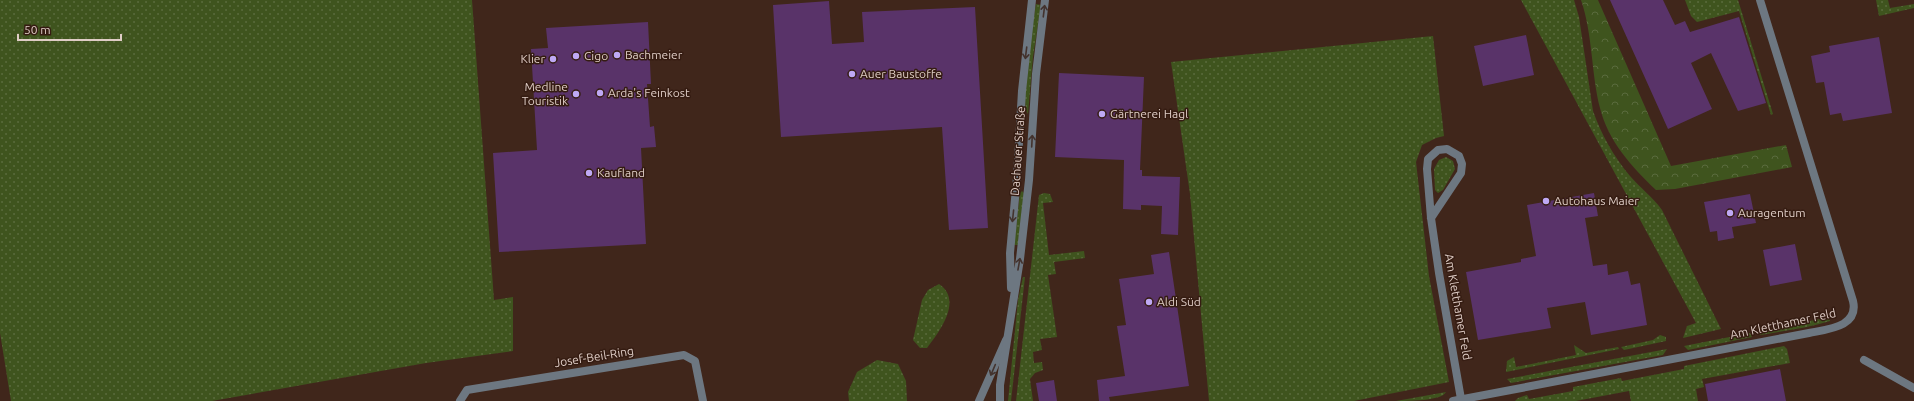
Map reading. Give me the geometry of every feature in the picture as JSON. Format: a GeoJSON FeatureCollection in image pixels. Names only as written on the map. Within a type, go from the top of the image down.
{"type":"FeatureCollection","features":[{"type":"Feature","properties":{"kind":"street","name":"Dachauer Straße"},"geometry":{"type":"LineString","coordinates":[[1012,302],[1010,253],[1017,177],[1022,92],[1032,0]]}},
{"type":"Feature","properties":{"kind":"street","name":"Dachauer Straße"},"geometry":{"type":"LineString","coordinates":[[1000,401],[1000,385],[1020,259],[1030,180],[1036,74],[1045,0]]}},
{"type":"Feature","properties":{"kind":"street","name":"Am Kletthamer Feld"},"geometry":{"type":"LineString","coordinates":[[1431,218],[1459,178],[1462,169],[1459,156],[1447,149],[1438,150],[1428,159],[1427,169],[1431,218],[1457,400],[1474,399],[1810,333],[1842,325],[1850,319],[1854,312],[1853,301],[1760,0]]}},
{"type":"Feature","properties":{"kind":"street"},"geometry":{"type":"LineString","coordinates":[[979,401],[1007,338]]}},
{"type":"Feature","properties":{"kind":"street","name":"Josef-Beil-Ring"},"geometry":{"type":"LineString","coordinates":[[460,401],[467,390],[684,355],[695,361],[703,401]]}},
{"type":"Feature","properties":{"kind":"street"},"geometry":{"type":"LineString","coordinates":[[1864,360],[1914,388]]}},
{"type":"Feature","properties":{"kind":"street","name":"Dachauer Straße"},"geometry":{"type":"LineString","coordinates":[[994,401],[1000,385]]}},
{"type":"Feature","properties":{"kind":"green space"},"geometry":{"type":"Polygon","coordinates":[[[0,0],[472,0],[494,300],[513,297],[513,351],[426,363],[212,401],[11,401],[0,333],[0,0]]]}},
{"type":"Feature","properties":{"kind":"green space"},"geometry":{"type":"Polygon","coordinates":[[[1521,0],[1574,0],[1579,17],[1593,111],[1600,128],[1608,145],[1624,169],[1662,210],[1721,329],[1683,338],[1687,326],[1696,323],[1521,0]]]}},
{"type":"Feature","properties":{"kind":"green space"},"geometry":{"type":"Polygon","coordinates":[[[1581,0],[1598,0],[1671,166],[1786,145],[1792,167],[1675,189],[1656,190],[1622,153],[1609,132],[1604,120],[1597,95],[1588,27],[1581,0]]]}},
{"type":"Feature","properties":{"kind":"green space"},"geometry":{"type":"Polygon","coordinates":[[[1685,0],[1738,0],[1773,114],[1771,115],[1739,11],[1697,22],[1691,16],[1685,0]]]}},
{"type":"Feature","properties":{"kind":"green space"},"geometry":{"type":"Polygon","coordinates":[[[1876,0],[1888,0],[1890,8],[1914,4],[1914,8],[1879,16],[1876,0]]]}},
{"type":"Feature","properties":{"kind":"green space"},"geometry":{"type":"Polygon","coordinates":[[[1036,4],[1041,5],[1033,57],[1028,114],[1025,94],[1026,79],[1036,4]]]}},
{"type":"Feature","properties":{"kind":"green space"},"geometry":{"type":"Polygon","coordinates":[[[1433,36],[1444,136],[1422,145],[1416,162],[1429,276],[1449,382],[1354,401],[1209,401],[1190,194],[1171,62],[1433,36]]]}},
{"type":"Feature","properties":{"kind":"green space"},"geometry":{"type":"Polygon","coordinates":[[[1446,157],[1453,161],[1455,169],[1443,190],[1438,193],[1435,190],[1434,169],[1439,160],[1446,157]]]}},
{"type":"Feature","properties":{"kind":"green space"},"geometry":{"type":"Polygon","coordinates":[[[1022,191],[1024,193],[1018,245],[1014,245],[1020,193],[1022,191]]]}},
{"type":"Feature","properties":{"kind":"green space"},"geometry":{"type":"Polygon","coordinates":[[[1044,193],[1050,194],[1053,202],[1043,203],[1049,255],[1084,251],[1085,258],[1054,262],[1056,274],[1048,275],[1057,337],[1040,339],[1042,350],[1033,352],[1034,363],[1042,362],[1043,370],[1035,373],[1030,379],[1033,401],[1016,401],[1039,195],[1044,193]]]}},
{"type":"Feature","properties":{"kind":"green space"},"geometry":{"type":"Polygon","coordinates":[[[1023,277],[1025,277],[1011,401],[1008,401],[1018,300],[1023,277]]]}},
{"type":"Feature","properties":{"kind":"green space"},"geometry":{"type":"Polygon","coordinates":[[[939,284],[946,291],[949,298],[947,316],[938,333],[927,348],[920,348],[913,340],[922,300],[928,290],[939,284]]]}},
{"type":"Feature","properties":{"kind":"green space"},"geometry":{"type":"Polygon","coordinates":[[[1830,317],[1830,321],[1804,327],[1760,335],[1759,331],[1830,317]]]}},
{"type":"Feature","properties":{"kind":"green space"},"geometry":{"type":"Polygon","coordinates":[[[1750,333],[1752,337],[1688,350],[1684,346],[1750,333]]]}},
{"type":"Feature","properties":{"kind":"green space"},"geometry":{"type":"Polygon","coordinates":[[[1660,335],[1666,337],[1666,341],[1624,350],[1621,347],[1653,340],[1660,335]]]}},
{"type":"Feature","properties":{"kind":"green space"},"geometry":{"type":"Polygon","coordinates":[[[1574,345],[1586,353],[1618,347],[1619,349],[1506,372],[1507,361],[1514,357],[1516,367],[1576,355],[1574,345]]]}},
{"type":"Feature","properties":{"kind":"green space"},"geometry":{"type":"Polygon","coordinates":[[[1784,346],[1787,349],[1790,363],[1702,379],[1704,387],[1696,389],[1698,401],[1631,401],[1629,391],[1576,401],[1515,401],[1518,398],[1527,395],[1529,399],[1573,391],[1573,387],[1621,378],[1622,381],[1684,369],[1684,366],[1784,346]]]}},
{"type":"Feature","properties":{"kind":"green space"},"geometry":{"type":"Polygon","coordinates":[[[1667,349],[1663,355],[1511,383],[1507,379],[1667,349]]]}},
{"type":"Feature","properties":{"kind":"green space"},"geometry":{"type":"Polygon","coordinates":[[[877,360],[898,364],[906,381],[907,401],[849,401],[848,392],[857,372],[877,360]]]}},
{"type":"Feature","properties":{"kind":"green space"},"geometry":{"type":"Polygon","coordinates":[[[1446,392],[1443,395],[1431,399],[1396,401],[1446,392]]]}},
{"type":"Feature","properties":{"kind":"building"},"geometry":{"type":"Polygon","coordinates":[[[1610,0],[1663,0],[1675,25],[1685,21],[1690,32],[1739,17],[1766,103],[1738,111],[1711,53],[1691,63],[1712,109],[1668,129],[1610,0]]]}},
{"type":"Feature","properties":{"kind":"building"},"geometry":{"type":"Polygon","coordinates":[[[829,1],[832,44],[864,42],[862,12],[975,7],[988,228],[949,230],[942,127],[781,137],[773,5],[829,1]]]}},
{"type":"Feature","properties":{"kind":"building"},"geometry":{"type":"Polygon","coordinates":[[[648,22],[651,84],[647,84],[650,127],[654,126],[656,147],[641,148],[646,244],[499,252],[493,153],[537,150],[531,49],[548,48],[546,28],[648,22]]]}},
{"type":"Feature","properties":{"kind":"building"},"geometry":{"type":"Polygon","coordinates":[[[1526,35],[1534,75],[1483,86],[1474,46],[1526,35]]]}},
{"type":"Feature","properties":{"kind":"building"},"geometry":{"type":"Polygon","coordinates":[[[1879,37],[1892,113],[1843,121],[1841,113],[1830,115],[1824,82],[1816,83],[1811,56],[1830,52],[1829,46],[1879,37]]]}},
{"type":"Feature","properties":{"kind":"building"},"geometry":{"type":"Polygon","coordinates":[[[1059,73],[1144,77],[1140,170],[1142,170],[1142,176],[1180,177],[1178,235],[1161,234],[1162,206],[1141,205],[1141,210],[1123,209],[1124,160],[1055,157],[1059,73]]]}},
{"type":"Feature","properties":{"kind":"building"},"geometry":{"type":"Polygon","coordinates":[[[1594,193],[1598,216],[1585,218],[1593,266],[1607,264],[1608,275],[1628,271],[1631,285],[1640,283],[1647,325],[1591,335],[1585,302],[1547,308],[1551,328],[1478,340],[1466,272],[1521,262],[1521,259],[1536,256],[1527,205],[1594,193]]]}},
{"type":"Feature","properties":{"kind":"building","name":"Auragentum"},"geometry":{"type":"Polygon","coordinates":[[[1750,194],[1756,223],[1732,227],[1734,238],[1718,241],[1717,231],[1710,232],[1704,202],[1750,194]]]}},
{"type":"Feature","properties":{"kind":"building"},"geometry":{"type":"Polygon","coordinates":[[[1795,244],[1802,280],[1770,286],[1763,250],[1795,244]]]}},
{"type":"Feature","properties":{"kind":"building","name":"Aldi Süd"},"geometry":{"type":"Polygon","coordinates":[[[1169,252],[1189,386],[1109,397],[1110,401],[1099,401],[1097,380],[1125,376],[1117,326],[1126,325],[1119,279],[1154,274],[1151,255],[1169,252]]]}},
{"type":"Feature","properties":{"kind":"building"},"geometry":{"type":"Polygon","coordinates":[[[1780,369],[1786,401],[1708,401],[1705,384],[1780,369]]]}},
{"type":"Feature","properties":{"kind":"building"},"geometry":{"type":"Polygon","coordinates":[[[1054,380],[1057,401],[1039,401],[1036,383],[1054,380]]]}},
{"type":"Feature","properties":{"kind":"place","name":"Bachmeier"},"geometry":{"type":"Point","coordinates":[617,55]}},
{"type":"Feature","properties":{"kind":"place","name":"Cigo"},"geometry":{"type":"Point","coordinates":[576,56]}},
{"type":"Feature","properties":{"kind":"place","name":"Klier"},"geometry":{"type":"Point","coordinates":[553,59]}},
{"type":"Feature","properties":{"kind":"place","name":"Auer Baustoffe"},"geometry":{"type":"Point","coordinates":[852,74]}},
{"type":"Feature","properties":{"kind":"place","name":"Arda's Feinkost"},"geometry":{"type":"Point","coordinates":[600,93]}},
{"type":"Feature","properties":{"kind":"place","name":"Medline Touristik"},"geometry":{"type":"Point","coordinates":[576,94]}},
{"type":"Feature","properties":{"kind":"place","name":"Gärtnerei Hagl"},"geometry":{"type":"Point","coordinates":[1102,114]}},
{"type":"Feature","properties":{"kind":"place","name":"Kaufland"},"geometry":{"type":"Point","coordinates":[589,173]}},
{"type":"Feature","properties":{"kind":"place","name":"Autohaus Maier"},"geometry":{"type":"Point","coordinates":[1546,201]}},
{"type":"Feature","properties":{"kind":"place","name":"Auragentum"},"geometry":{"type":"Point","coordinates":[1730,213]}},
{"type":"Feature","properties":{"kind":"place","name":"Aldi Süd"},"geometry":{"type":"Point","coordinates":[1149,302]}}]}
